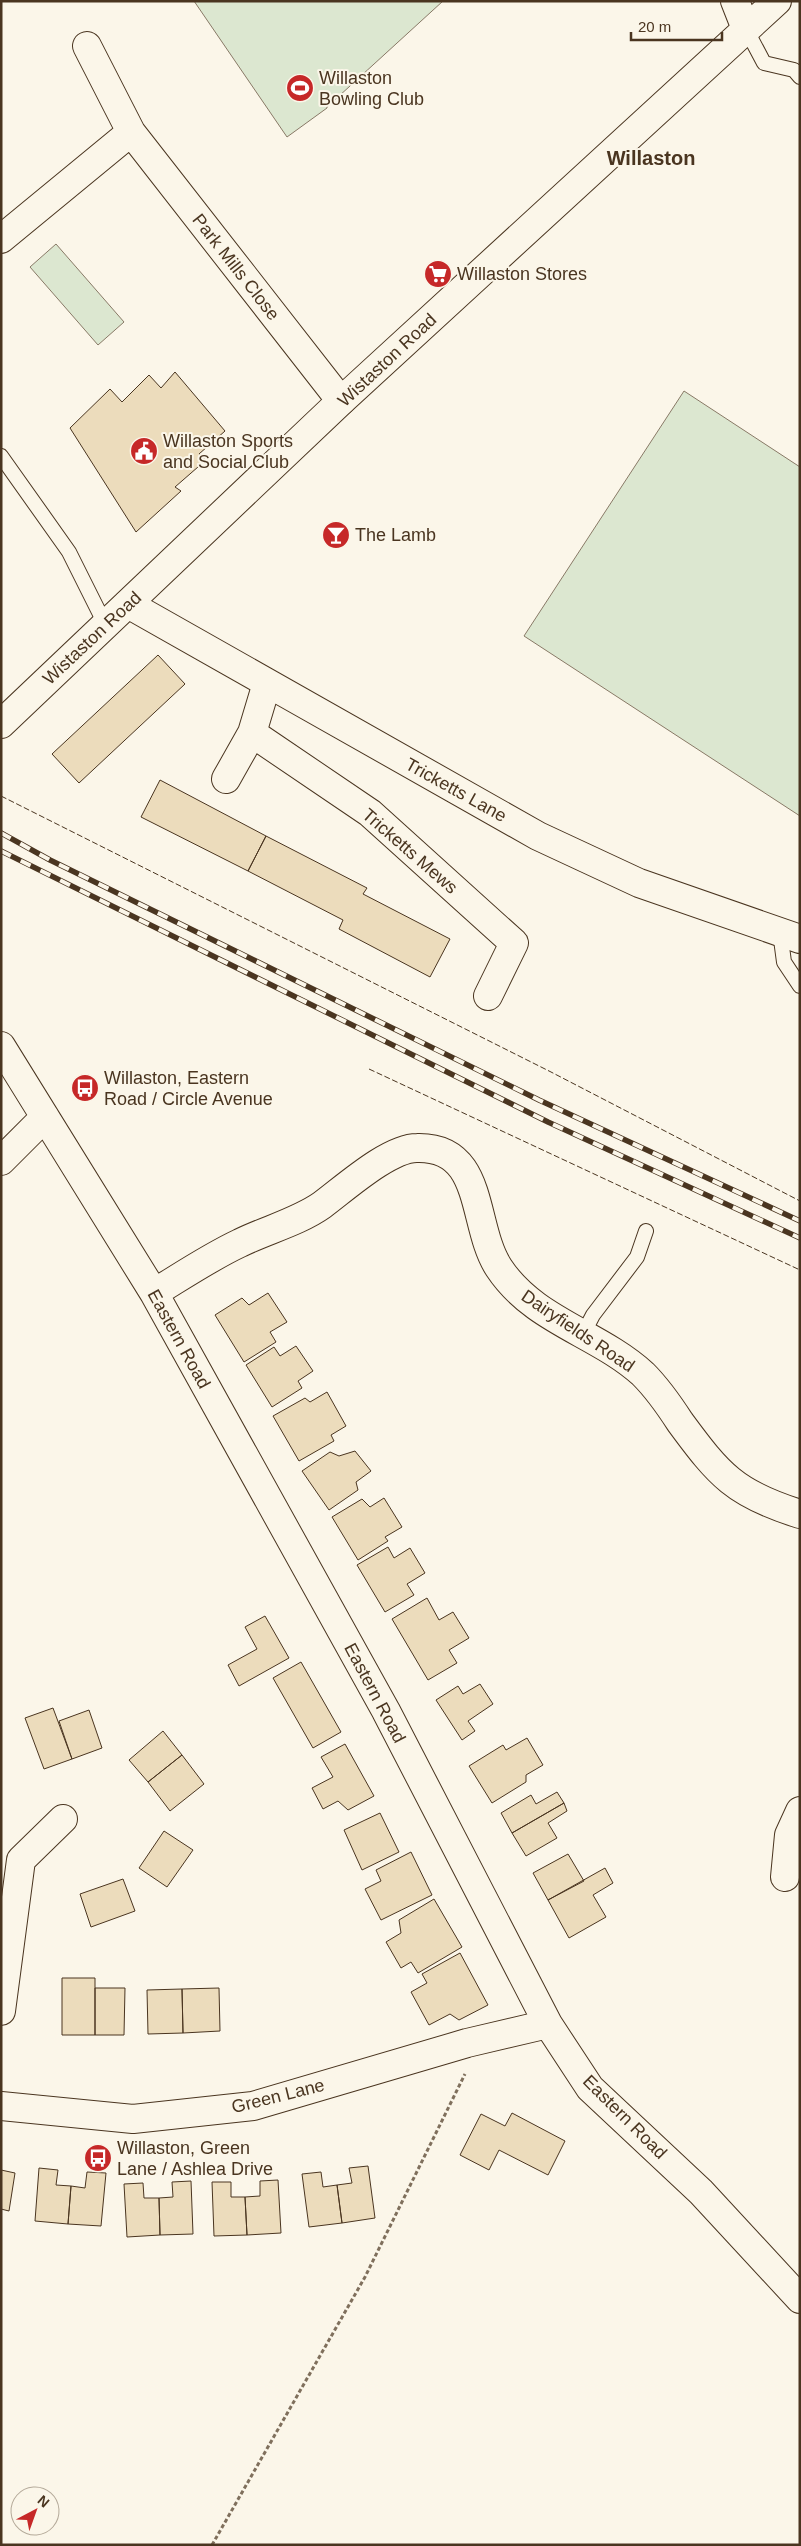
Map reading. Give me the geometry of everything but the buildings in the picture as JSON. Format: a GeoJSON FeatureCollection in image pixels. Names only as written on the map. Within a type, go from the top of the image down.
{"type":"FeatureCollection","features":[{"type":"Feature","properties":{"kind":"street"},"geometry":{"type":"LineString","coordinates":[[735,1],[746,29]]}},
{"type":"Feature","properties":{"kind":"street","name":"Wistaston Road"},"geometry":{"type":"LineString","coordinates":[[1,724],[341,401],[777,1]]}},
{"type":"Feature","properties":{"kind":"street","name":"Park Mills Close"},"geometry":{"type":"LineString","coordinates":[[87,46],[131,132],[341,401]]}},
{"type":"Feature","properties":{"kind":"street"},"geometry":{"type":"LineString","coordinates":[[1,239],[131,132]]}},
{"type":"Feature","properties":{"kind":"street","name":"Tricketts Lane"},"geometry":{"type":"LineString","coordinates":[[128,604],[538,836],[639,883],[790,935]]}},
{"type":"Feature","properties":{"kind":"street"},"geometry":{"type":"LineString","coordinates":[[226,779],[252,733],[268,683]]}},
{"type":"Feature","properties":{"kind":"street","name":"Tricketts Mews"},"geometry":{"type":"LineString","coordinates":[[252,733],[370,813],[514,943],[488,996]]}},
{"type":"Feature","properties":{"kind":"street","name":"Eastern Road"},"geometry":{"type":"LineString","coordinates":[[1,1046],[154,1293],[386,1711],[548,2024],[590,2088],[701,2192],[800,2299]]}},
{"type":"Feature","properties":{"kind":"street"},"geometry":{"type":"LineString","coordinates":[[1,1161],[45,1117]]}},
{"type":"Feature","properties":{"kind":"street","name":"Dairyfields Road"},"geometry":{"type":"LineString","coordinates":[[154,1293],[236,1244],[320,1206],[352,1180],[397,1153],[414,1147],[431,1148],[448,1154],[461,1164],[470,1180],[487,1244],[510,1284],[529,1302],[582,1336],[620,1356],[644,1375],[721,1474],[745,1492],[767,1504],[800,1514]]}},
{"type":"Feature","properties":{"kind":"street"},"geometry":{"type":"LineString","coordinates":[[785,1876],[789,1835],[800,1811]]}},
{"type":"Feature","properties":{"kind":"street"},"geometry":{"type":"LineString","coordinates":[[1,2011],[21,1860],[63,1819]]}},
{"type":"Feature","properties":{"kind":"street","name":"Green Lane"},"geometry":{"type":"LineString","coordinates":[[1,2106],[133,2119],[253,2106],[467,2043],[548,2024]]}},
{"type":"Feature","properties":{"kind":"lane"},"geometry":{"type":"LineString","coordinates":[[746,29],[764,62],[798,72]]}},
{"type":"Feature","properties":{"kind":"lane"},"geometry":{"type":"LineString","coordinates":[[1,456],[69,552],[106,626]]}},
{"type":"Feature","properties":{"kind":"lane"},"geometry":{"type":"LineString","coordinates":[[790,935],[784,962],[800,986]]}},
{"type":"Feature","properties":{"kind":"lane"},"geometry":{"type":"LineString","coordinates":[[582,1336],[593,1315],[638,1257],[646,1232]]}},
{"type":"Feature","properties":{"kind":"path"},"geometry":{"type":"LineString","coordinates":[[212,2545],[365,2276],[472,2060],[467,2043]]}},
{"type":"Feature","properties":{"kind":"green space","name":"Willaston Bowling Club"},"geometry":{"type":"Polygon","coordinates":[[[194,1],[443,1],[327,108],[287,137],[194,1]]]}},
{"type":"Feature","properties":{"kind":"green space"},"geometry":{"type":"Polygon","coordinates":[[[56,244],[124,322],[98,345],[30,267],[56,244]]]}},
{"type":"Feature","properties":{"kind":"green space"},"geometry":{"type":"Polygon","coordinates":[[[684,391],[800,467],[800,816],[524,636],[684,391]]]}},
{"type":"Feature","properties":{"kind":"railway"},"geometry":{"type":"LineString","coordinates":[[1,833],[50,860],[539,1100],[800,1221]]}},
{"type":"Feature","properties":{"kind":"railway"},"geometry":{"type":"LineString","coordinates":[[1,851],[548,1122],[800,1238]]}},
{"type":"Feature","properties":{"kind":"fence"},"geometry":{"type":"LineString","coordinates":[[1,796],[551,1072],[800,1201]]}},
{"type":"Feature","properties":{"kind":"fence"},"geometry":{"type":"LineString","coordinates":[[369,1069],[800,1270]]}},
{"type":"Feature","properties":{"kind":"place","name":"Willaston Bowling Club"},"geometry":{"type":"Point","coordinates":[300,88]}},
{"type":"Feature","properties":{"kind":"place","name":"Willaston Stores"},"geometry":{"type":"Point","coordinates":[438,274]}},
{"type":"Feature","properties":{"kind":"place","name":"Willaston Sports and Social Club"},"geometry":{"type":"Point","coordinates":[144,451]}},
{"type":"Feature","properties":{"kind":"place","name":"The Lamb"},"geometry":{"type":"Point","coordinates":[336,535]}},
{"type":"Feature","properties":{"kind":"place","name":"Willaston, Eastern Road / Circle Avenue"},"geometry":{"type":"Point","coordinates":[85,1088]}},
{"type":"Feature","properties":{"kind":"place","name":"Willaston, Green Lane / Ashlea Drive"},"geometry":{"type":"Point","coordinates":[98,2158]}},
{"type":"Feature","properties":{"kind":"district","name":"Willaston"},"geometry":{"type":"Point","coordinates":[651,158]}}]}
